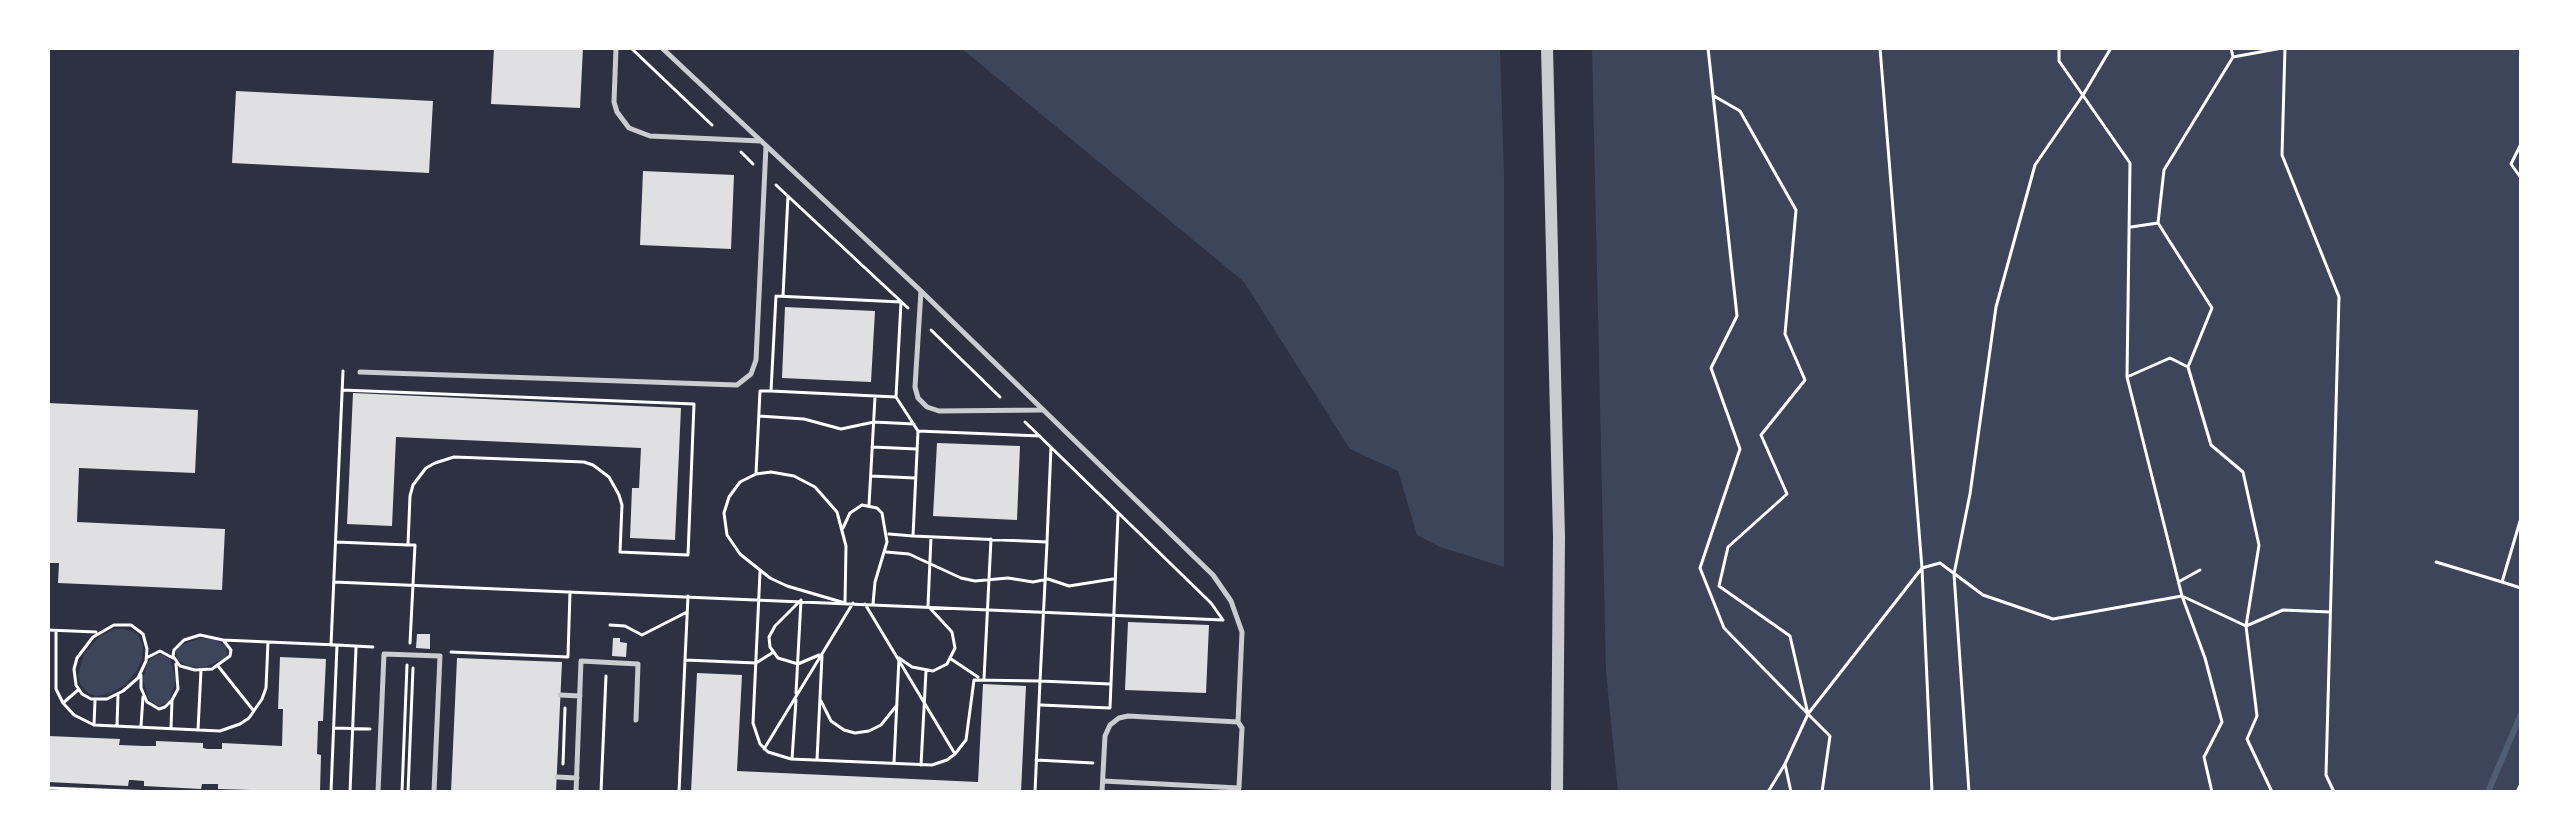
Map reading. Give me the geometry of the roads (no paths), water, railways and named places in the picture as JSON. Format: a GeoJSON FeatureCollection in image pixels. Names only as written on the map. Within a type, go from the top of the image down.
{"type":"FeatureCollection","features":[{"type":"Feature","properties":{"kind":"street"},"geometry":{"type":"LineString","coordinates":[[1547,48],[1559,537],[1557,792]]}},
{"type":"Feature","properties":{"kind":"lane"},"geometry":{"type":"LineString","coordinates":[[616,48],[614,102],[629,128],[650,136],[764,143]]}},
{"type":"Feature","properties":{"kind":"lane"},"geometry":{"type":"LineString","coordinates":[[662,48],[921,291],[1224,589],[1242,632],[1239,790],[1103,781]]}},
{"type":"Feature","properties":{"kind":"lane"},"geometry":{"type":"LineString","coordinates":[[360,372],[737,385],[751,374],[756,360],[764,143]]}},
{"type":"Feature","properties":{"kind":"lane"},"geometry":{"type":"LineString","coordinates":[[921,291],[915,387],[918,398],[927,407],[939,411],[1043,410]]}},
{"type":"Feature","properties":{"kind":"lane"},"geometry":{"type":"LineString","coordinates":[[378,792],[384,654],[410,653],[440,656],[434,792]]}},
{"type":"Feature","properties":{"kind":"lane"},"geometry":{"type":"LineString","coordinates":[[576,792],[581,661],[638,664],[636,720]]}},
{"type":"Feature","properties":{"kind":"lane"},"geometry":{"type":"LineString","coordinates":[[560,695],[580,696]]}},
{"type":"Feature","properties":{"kind":"lane"},"geometry":{"type":"LineString","coordinates":[[1102,792],[1108,728],[1119,718],[1238,722]]}},
{"type":"Feature","properties":{"kind":"lane"},"geometry":{"type":"LineString","coordinates":[[557,777],[577,778]]}},
{"type":"Feature","properties":{"kind":"waterway"},"geometry":{"type":"LineString","coordinates":[[2488,792],[2521,714]]}}]}
